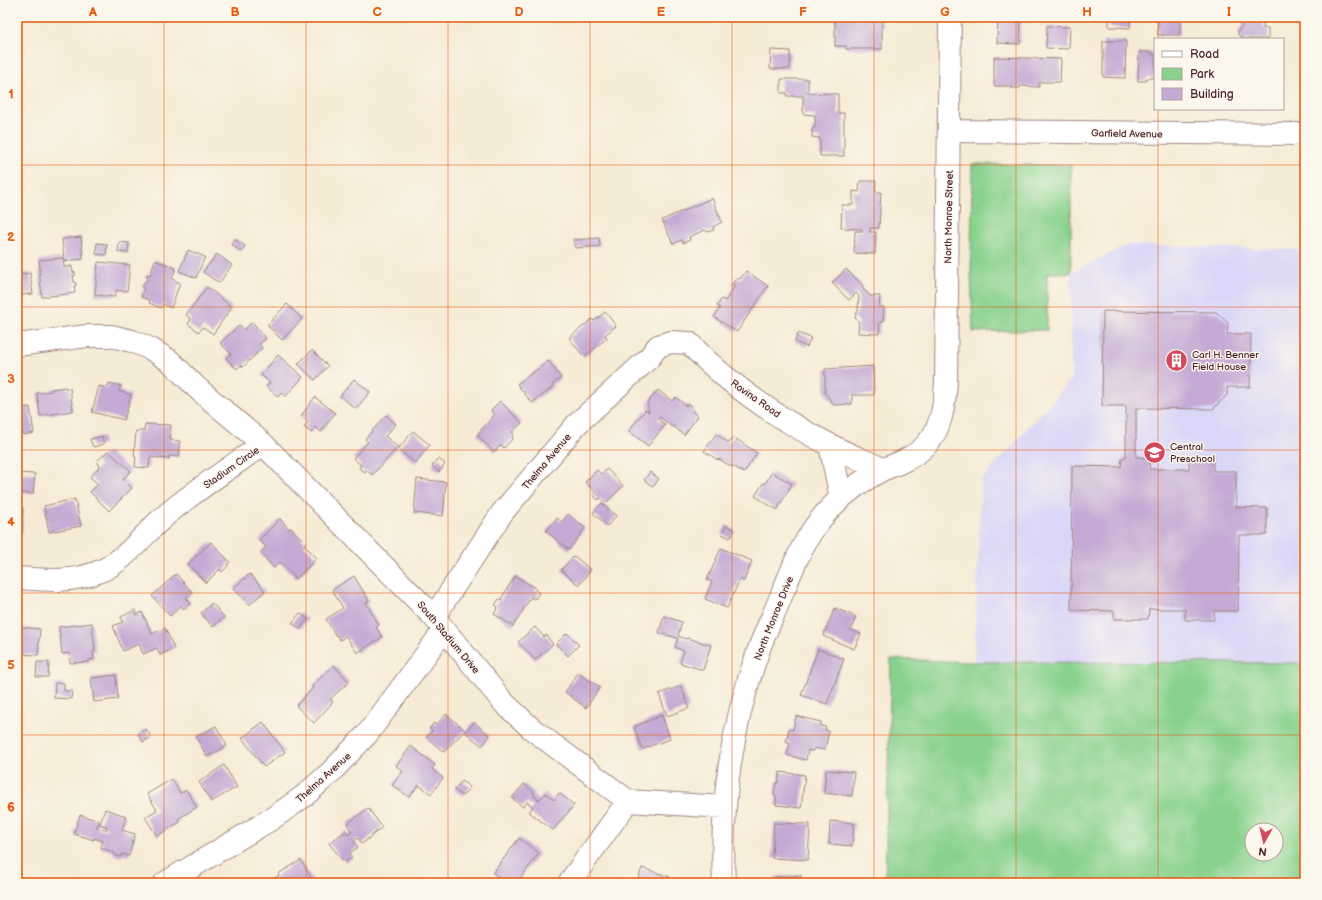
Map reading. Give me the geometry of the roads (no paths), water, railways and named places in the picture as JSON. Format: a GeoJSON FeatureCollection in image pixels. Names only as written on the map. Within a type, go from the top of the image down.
{"type":"FeatureCollection","features":[{"type":"Feature","properties":{"kind":"street","name":"North Monroe Street"},"geometry":{"type":"LineString","coordinates":[[942,417],[946,383],[950,17]]}},
{"type":"Feature","properties":{"kind":"street","name":"Garfield Avenue"},"geometry":{"type":"LineString","coordinates":[[949,131],[1305,134]]}},
{"type":"Feature","properties":{"kind":"street","name":"Stadium Circle"},"geometry":{"type":"LineString","coordinates":[[17,345],[87,336],[111,336],[138,343],[170,361],[197,388],[263,444],[187,498],[164,516],[118,560],[99,572],[78,579],[58,581],[17,578]]}},
{"type":"Feature","properties":{"kind":"street","name":"Thelma Avenue"},"geometry":{"type":"LineString","coordinates":[[165,883],[273,818],[304,796],[332,771],[368,733],[439,623],[502,513],[576,424],[649,358],[658,346],[671,342],[689,343]]}},
{"type":"Feature","properties":{"kind":"street","name":"Ravina Road"},"geometry":{"type":"LineString","coordinates":[[689,343],[735,385],[781,417],[830,445],[883,470]]}},
{"type":"Feature","properties":{"kind":"street","name":"North Monroe Drive"},"geometry":{"type":"LineString","coordinates":[[724,883],[722,857],[724,807],[729,765],[738,722],[749,680],[760,648],[801,550],[814,528],[841,498],[863,481],[908,459],[919,451],[933,436],[942,417]]}},
{"type":"Feature","properties":{"kind":"street","name":"South Stadium Drive"},"geometry":{"type":"LineString","coordinates":[[263,444],[439,623],[504,703],[532,729],[628,801]]}},
{"type":"Feature","properties":{"kind":"street"},"geometry":{"type":"LineString","coordinates":[[830,445],[841,498]]}},
{"type":"Feature","properties":{"kind":"street"},"geometry":{"type":"LineString","coordinates":[[569,883],[628,801],[724,807]]}},
{"type":"Feature","properties":{"kind":"place","name":"Carl H. Benner Field House"},"geometry":{"type":"Point","coordinates":[1177,360]}},
{"type":"Feature","properties":{"kind":"place","name":"Central Preschool"},"geometry":{"type":"Point","coordinates":[1155,452]}}]}
